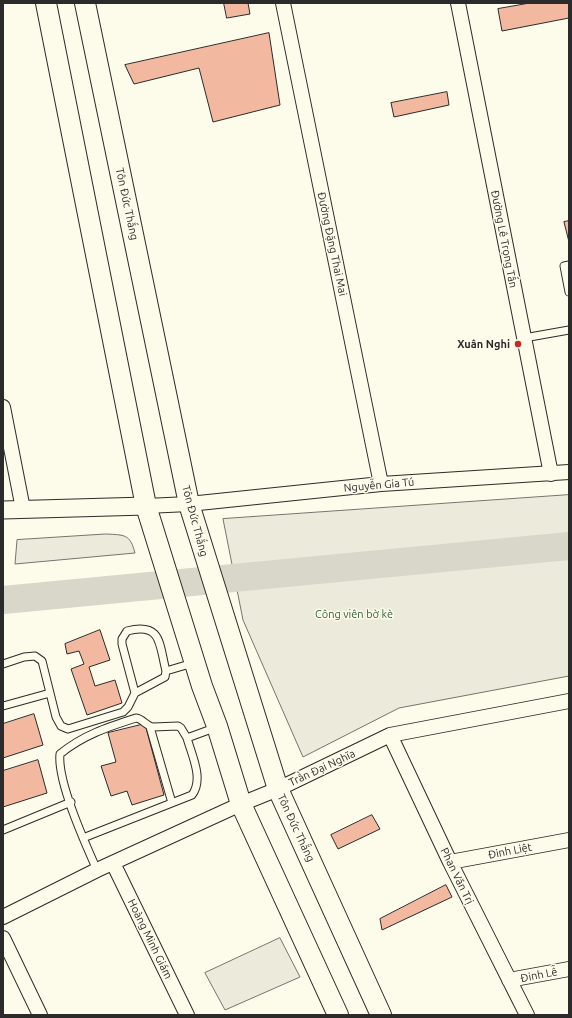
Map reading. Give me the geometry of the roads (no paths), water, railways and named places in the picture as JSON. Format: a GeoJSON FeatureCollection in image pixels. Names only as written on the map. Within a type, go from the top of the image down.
{"type":"FeatureCollection","features":[{"type":"Feature","properties":{"kind":"main road"},"geometry":{"type":"LineString","coordinates":[[46,3],[146,506],[241,804],[338,1015]]}},
{"type":"Feature","properties":{"kind":"main road","name":"Tôn Đức Thắng"},"geometry":{"type":"LineString","coordinates":[[85,3],[189,504],[278,789],[381,1015]]}},
{"type":"Feature","properties":{"kind":"street","name":"Đường Đặng Thai Mai"},"geometry":{"type":"LineString","coordinates":[[283,3],[381,484]]}},
{"type":"Feature","properties":{"kind":"street","name":"Đường Lê Trọng Tấn"},"geometry":{"type":"LineString","coordinates":[[458,3],[551,474]]}},
{"type":"Feature","properties":{"kind":"street"},"geometry":{"type":"LineString","coordinates":[[3,407],[23,509]]}},
{"type":"Feature","properties":{"kind":"street","name":"Nguyễn Gia Tú"},"geometry":{"type":"LineString","coordinates":[[146,506],[189,504],[381,484],[569,472]]}},
{"type":"Feature","properties":{"kind":"street"},"geometry":{"type":"LineString","coordinates":[[3,510],[146,506]]}},
{"type":"Feature","properties":{"kind":"street","name":"Trần Đại Nghĩa"},"geometry":{"type":"LineString","coordinates":[[3,917],[97,870],[241,804],[278,789],[390,735],[569,702]]}},
{"type":"Feature","properties":{"kind":"street","name":"Phan Văn Trị"},"geometry":{"type":"LineString","coordinates":[[390,735],[450,862],[527,1015]]}},
{"type":"Feature","properties":{"kind":"street","name":"Đinh Liệt"},"geometry":{"type":"LineString","coordinates":[[450,862],[569,840]]}},
{"type":"Feature","properties":{"kind":"street","name":"Hoàng Minh Giám"},"geometry":{"type":"LineString","coordinates":[[113,863],[187,1015]]}},
{"type":"Feature","properties":{"kind":"street"},"geometry":{"type":"LineString","coordinates":[[3,938],[40,1015]]}},
{"type":"Feature","properties":{"kind":"street","name":"Đinh Lễ"},"geometry":{"type":"LineString","coordinates":[[509,980],[569,969]]}},
{"type":"Feature","properties":{"kind":"lane"},"geometry":{"type":"LineString","coordinates":[[569,265],[564,266],[569,292]]}},
{"type":"Feature","properties":{"kind":"lane"},"geometry":{"type":"LineString","coordinates":[[524,338],[569,330]]}},
{"type":"Feature","properties":{"kind":"lane"},"geometry":{"type":"LineString","coordinates":[[3,664],[24,657],[35,656],[42,662],[59,723],[61,726],[68,729],[123,712],[128,707],[134,693],[122,639],[127,631],[139,628],[152,630],[157,636],[166,670],[165,678],[160,682],[134,693]]}},
{"type":"Feature","properties":{"kind":"lane"},"geometry":{"type":"LineString","coordinates":[[166,670],[195,662]]}},
{"type":"Feature","properties":{"kind":"lane"},"geometry":{"type":"LineString","coordinates":[[3,706],[50,693]]}},
{"type":"Feature","properties":{"kind":"lane"},"geometry":{"type":"LineString","coordinates":[[97,870],[83,838],[60,772],[60,754],[98,730],[136,718],[141,719],[150,726],[172,803]]}},
{"type":"Feature","properties":{"kind":"lane"},"geometry":{"type":"LineString","coordinates":[[83,838],[192,795],[197,788],[197,773],[187,738],[181,728],[178,726],[150,726]]}},
{"type":"Feature","properties":{"kind":"lane"},"geometry":{"type":"LineString","coordinates":[[187,738],[217,726]]}},
{"type":"Feature","properties":{"kind":"lane"},"geometry":{"type":"LineString","coordinates":[[3,830],[71,802]]}},
{"type":"Feature","properties":{"kind":"waterway"},"geometry":{"type":"LineString","coordinates":[[3,600],[569,546]]}},
{"type":"Feature","properties":{"kind":"place","name":"Xuân Nghi"},"geometry":{"type":"Point","coordinates":[518,344]}},
{"type":"Feature","properties":{"kind":"park label","name":"Công viên bờ kè"},"geometry":{"type":"Point","coordinates":[354,614]}}]}
